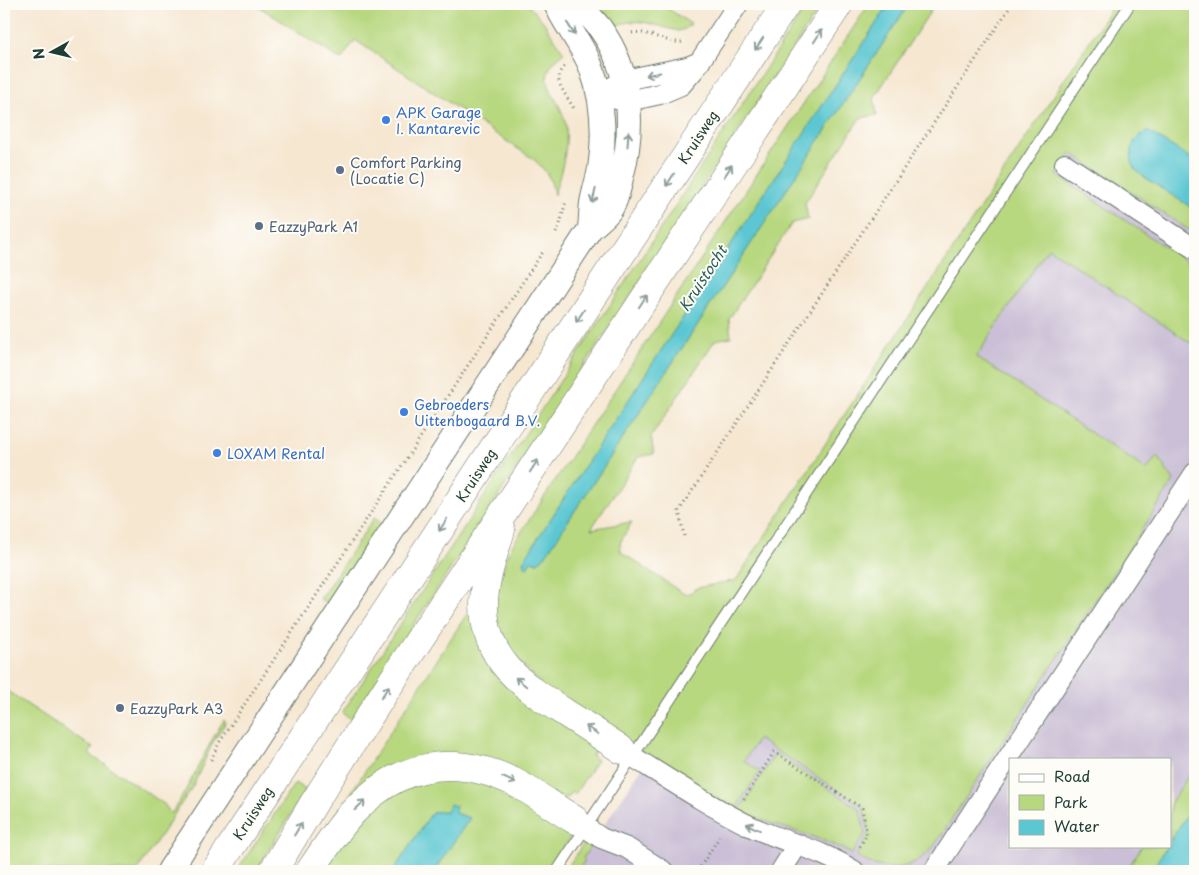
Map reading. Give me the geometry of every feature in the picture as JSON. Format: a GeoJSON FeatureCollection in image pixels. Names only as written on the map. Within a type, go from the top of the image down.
{"type":"FeatureCollection","features":[{"type":"Feature","properties":{"kind":"highway","name":"Kruisweg"},"geometry":{"type":"LineString","coordinates":[[216,871],[786,4]]}},
{"type":"Feature","properties":{"kind":"highway"},"geometry":{"type":"LineString","coordinates":[[273,871],[320,793],[839,4]]}},
{"type":"Feature","properties":{"kind":"highway"},"geometry":{"type":"LineString","coordinates":[[507,507],[484,599],[486,626],[496,653],[512,674],[529,688],[627,753]]}},
{"type":"Feature","properties":{"kind":"highway"},"geometry":{"type":"LineString","coordinates":[[310,871],[344,823],[366,799],[394,779],[422,768],[458,765],[486,771],[515,782],[580,824]]}},
{"type":"Feature","properties":{"kind":"street"},"geometry":{"type":"LineString","coordinates":[[556,4],[585,55],[599,96],[603,143],[600,172],[592,202],[590,229]]}},
{"type":"Feature","properties":{"kind":"street"},"geometry":{"type":"LineString","coordinates":[[169,871],[590,229],[609,211],[620,185],[628,146],[626,91],[618,60],[609,42],[591,18],[576,4]]}},
{"type":"Feature","properties":{"kind":"street"},"geometry":{"type":"LineString","coordinates":[[599,96],[626,91],[660,94],[681,85],[688,79],[700,62],[738,4]]}},
{"type":"Feature","properties":{"kind":"street"},"geometry":{"type":"LineString","coordinates":[[1064,164],[1195,249]]}},
{"type":"Feature","properties":{"kind":"street"},"geometry":{"type":"LineString","coordinates":[[934,871],[1195,474]]}},
{"type":"Feature","properties":{"kind":"street"},"geometry":{"type":"LineString","coordinates":[[627,753],[668,780],[732,817],[763,832],[821,852],[850,869]]}},
{"type":"Feature","properties":{"kind":"street"},"geometry":{"type":"LineString","coordinates":[[580,824],[601,838],[631,851],[663,871]]}},
{"type":"Feature","properties":{"kind":"street"},"geometry":{"type":"LineString","coordinates":[[781,871],[798,844]]}},
{"type":"Feature","properties":{"kind":"lane"},"geometry":{"type":"LineString","coordinates":[[557,871],[580,824],[1130,4]]}},
{"type":"Feature","properties":{"kind":"path"},"geometry":{"type":"LineString","coordinates":[[684,536],[679,511],[1012,4]]}},
{"type":"Feature","properties":{"kind":"path"},"geometry":{"type":"LineString","coordinates":[[609,42],[634,32],[676,42],[690,41]]}},
{"type":"Feature","properties":{"kind":"path"},"geometry":{"type":"LineString","coordinates":[[576,114],[561,87],[558,77],[562,68],[585,55]]}},
{"type":"Feature","properties":{"kind":"path"},"geometry":{"type":"LineString","coordinates":[[552,239],[560,224],[567,196]]}},
{"type":"Feature","properties":{"kind":"path"},"geometry":{"type":"LineString","coordinates":[[233,721],[547,247]]}},
{"type":"Feature","properties":{"kind":"path"},"geometry":{"type":"LineString","coordinates":[[698,871],[774,752],[862,808],[867,834],[850,869]]}},
{"type":"Feature","properties":{"kind":"shaded area"},"geometry":{"type":"Polygon","coordinates":[[[1144,4],[1195,4],[1195,161],[1149,132],[1134,167],[1195,210],[1195,871],[574,871],[1144,4]]]}},
{"type":"Feature","properties":{"kind":"green space"},"geometry":{"type":"Polygon","coordinates":[[[255,4],[527,4],[543,21],[564,53],[553,63],[548,72],[550,88],[564,116],[566,127],[565,153],[554,195],[552,184],[547,174],[532,158],[355,40],[341,60],[255,4]]]}},
{"type":"Feature","properties":{"kind":"green space"},"geometry":{"type":"Polygon","coordinates":[[[596,4],[661,4],[691,24],[679,31],[639,22],[623,23],[614,26],[596,4]]]}},
{"type":"Feature","properties":{"kind":"green space"},"geometry":{"type":"Polygon","coordinates":[[[808,4],[822,4],[350,719],[342,713],[808,4]]]}},
{"type":"Feature","properties":{"kind":"green space"},"geometry":{"type":"Polygon","coordinates":[[[869,4],[889,4],[568,492],[523,564],[527,567],[531,561],[538,562],[545,556],[909,4],[935,4],[874,98],[877,115],[860,118],[805,203],[808,219],[792,223],[729,319],[731,337],[715,340],[651,437],[654,454],[638,457],[591,529],[632,522],[620,543],[621,552],[684,594],[690,593],[697,588],[736,580],[1114,4],[1195,4],[1195,161],[1149,132],[1143,133],[1135,141],[1132,147],[1132,160],[1137,171],[1195,210],[1195,234],[1071,153],[1057,175],[1195,267],[1195,346],[1048,248],[976,357],[1147,470],[1157,456],[1174,481],[934,846],[916,861],[897,868],[877,866],[856,856],[869,834],[863,806],[758,739],[744,761],[760,771],[735,810],[549,694],[499,639],[494,600],[507,555],[512,546],[869,4]]]}},
{"type":"Feature","properties":{"kind":"green space"},"geometry":{"type":"Polygon","coordinates":[[[374,518],[383,524],[330,605],[320,599],[374,518]]]}},
{"type":"Feature","properties":{"kind":"green space"},"geometry":{"type":"Polygon","coordinates":[[[474,603],[475,617],[591,743],[590,746],[595,750],[592,756],[597,760],[575,794],[571,792],[568,798],[565,796],[561,802],[471,758],[330,825],[474,603]]]}},
{"type":"Feature","properties":{"kind":"green space"},"geometry":{"type":"Polygon","coordinates":[[[4,689],[93,748],[89,754],[164,804],[171,814],[217,731],[224,720],[226,722],[213,742],[193,786],[137,871],[4,871],[4,689]]]}},
{"type":"Feature","properties":{"kind":"green space"},"geometry":{"type":"Polygon","coordinates":[[[775,754],[860,809],[865,834],[852,854],[825,841],[739,811],[775,754]]]}},
{"type":"Feature","properties":{"kind":"green space"},"geometry":{"type":"Polygon","coordinates":[[[1195,766],[1195,803],[1172,838],[1172,801],[1195,766]]]}},
{"type":"Feature","properties":{"kind":"green space"},"geometry":{"type":"Polygon","coordinates":[[[477,777],[575,830],[548,871],[434,871],[469,818],[440,811],[431,814],[393,871],[318,871],[370,807],[421,779],[477,777]]]}},
{"type":"Feature","properties":{"kind":"green space"},"geometry":{"type":"Polygon","coordinates":[[[295,783],[306,790],[256,871],[237,871],[295,783]]]}},
{"type":"Feature","properties":{"kind":"green space"},"geometry":{"type":"Polygon","coordinates":[[[587,838],[592,844],[583,858],[585,860],[578,871],[565,871],[587,838]]]}},
{"type":"Feature","properties":{"kind":"green space"},"geometry":{"type":"Polygon","coordinates":[[[1141,848],[1166,848],[1151,871],[1126,871],[1141,848]]]}},
{"type":"Feature","properties":{"kind":"water"},"geometry":{"type":"Polygon","coordinates":[[[889,4],[909,4],[545,556],[538,562],[531,561],[527,567],[523,564],[524,560],[889,4]]]}},
{"type":"Feature","properties":{"kind":"water"},"geometry":{"type":"Polygon","coordinates":[[[1149,132],[1195,161],[1195,210],[1153,183],[1134,168],[1132,151],[1135,140],[1149,132]]]}},
{"type":"Feature","properties":{"kind":"water"},"geometry":{"type":"Polygon","coordinates":[[[1195,803],[1195,871],[1151,871],[1166,848],[1172,848],[1172,838],[1195,803]]]}},
{"type":"Feature","properties":{"kind":"water"},"geometry":{"type":"Polygon","coordinates":[[[450,804],[456,806],[455,813],[470,818],[434,871],[393,871],[431,814],[447,811],[450,804]]]}},
{"type":"Feature","properties":{"kind":"place","name":"APK Garage I. Kantarevic"},"geometry":{"type":"Point","coordinates":[386,120]}},
{"type":"Feature","properties":{"kind":"place","name":"Comfort Parking (Locatie C)"},"geometry":{"type":"Point","coordinates":[340,170]}},
{"type":"Feature","properties":{"kind":"place","name":"EazzyPark A1"},"geometry":{"type":"Point","coordinates":[259,226]}},
{"type":"Feature","properties":{"kind":"place","name":"Gebroeders Uittenbogaard B.V."},"geometry":{"type":"Point","coordinates":[404,412]}},
{"type":"Feature","properties":{"kind":"place","name":"LOXAM Rental"},"geometry":{"type":"Point","coordinates":[217,453]}},
{"type":"Feature","properties":{"kind":"place","name":"EazzyPark A3"},"geometry":{"type":"Point","coordinates":[120,708]}},
{"type":"Feature","properties":{"kind":"water label","name":"Kruistocht"},"geometry":{"type":"Point","coordinates":[702,278]}}]}
